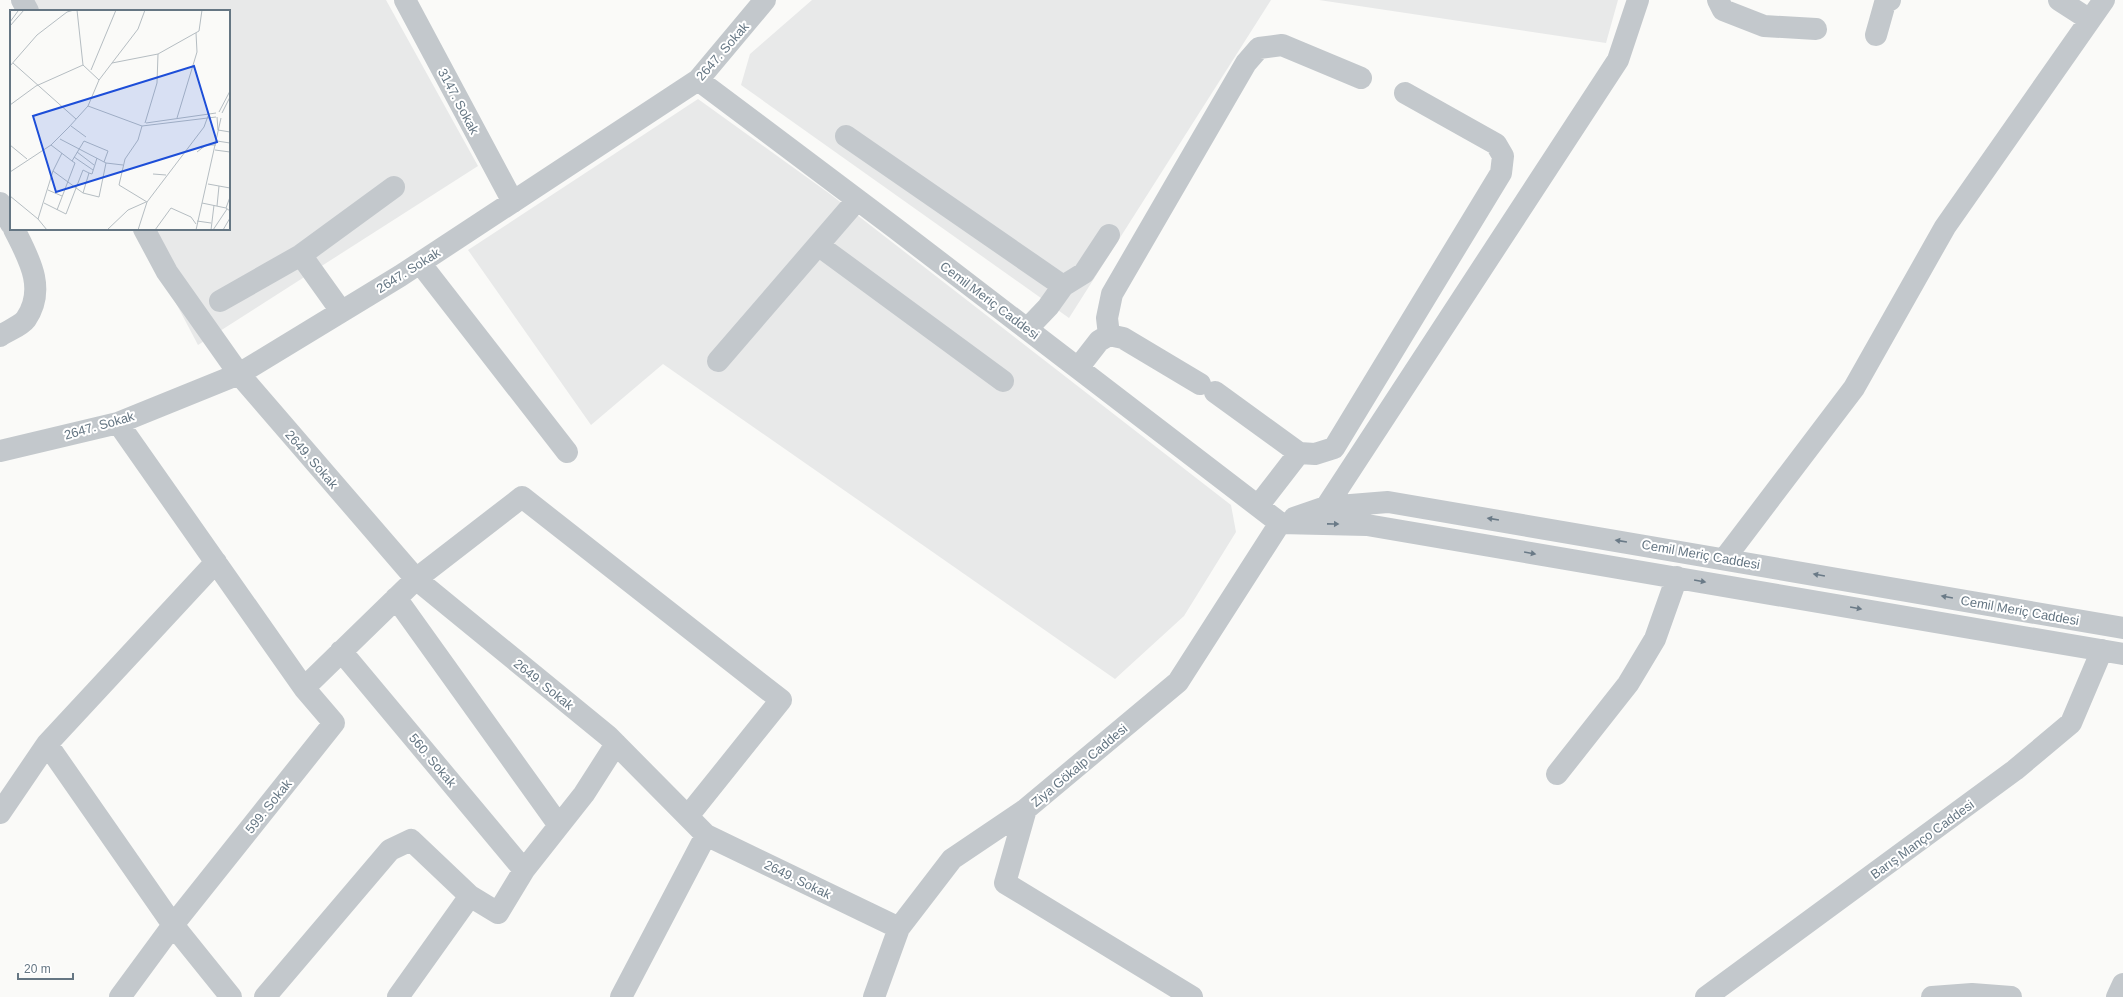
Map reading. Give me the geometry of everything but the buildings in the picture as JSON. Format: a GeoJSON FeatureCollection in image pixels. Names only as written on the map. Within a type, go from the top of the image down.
{"type":"FeatureCollection","features":[{"type":"Feature","properties":{"kind":"street"},"geometry":{"type":"LineString","coordinates":[[22,0],[27,10]]}},
{"type":"Feature","properties":{"kind":"street","name":"3147. Sokak"},"geometry":{"type":"LineString","coordinates":[[405,0],[513,202]]}},
{"type":"Feature","properties":{"kind":"street","name":"2647. Sokak"},"geometry":{"type":"LineString","coordinates":[[0,452],[118,423],[239,374],[420,263],[698,80],[765,0]]}},
{"type":"Feature","properties":{"kind":"street"},"geometry":{"type":"LineString","coordinates":[[1326,507],[1618,60],[1638,0]]}},
{"type":"Feature","properties":{"kind":"street"},"geometry":{"type":"LineString","coordinates":[[1718,0],[1723,10],[1764,26],[1816,29]]}},
{"type":"Feature","properties":{"kind":"street"},"geometry":{"type":"LineString","coordinates":[[1876,34],[1885,3],[1890,0]]}},
{"type":"Feature","properties":{"kind":"street"},"geometry":{"type":"LineString","coordinates":[[2059,0],[2090,20]]}},
{"type":"Feature","properties":{"kind":"street"},"geometry":{"type":"LineString","coordinates":[[1725,558],[1854,388],[1945,227],[2104,0]]}},
{"type":"Feature","properties":{"kind":"street"},"geometry":{"type":"LineString","coordinates":[[1109,335],[1106,318],[1112,294],[1246,63],[1259,48],[1282,45],[1361,78]]}},
{"type":"Feature","properties":{"kind":"street","name":"Cemil Meriç Caddesi"},"geometry":{"type":"LineString","coordinates":[[698,80],[858,200],[1280,523],[1368,525],[2113,652]]}},
{"type":"Feature","properties":{"kind":"street"},"geometry":{"type":"LineString","coordinates":[[1078,368],[1099,342],[1109,335],[1123,338],[1207,388],[1299,453],[1315,454],[1334,448],[1501,173],[1503,156],[1496,144],[1405,93]]}},
{"type":"Feature","properties":{"kind":"street"},"geometry":{"type":"LineString","coordinates":[[846,136],[1063,286]]}},
{"type":"Feature","properties":{"kind":"street"},"geometry":{"type":"LineString","coordinates":[[220,302],[301,255],[394,187]]}},
{"type":"Feature","properties":{"kind":"street"},"geometry":{"type":"LineString","coordinates":[[718,361],[858,200]]}},
{"type":"Feature","properties":{"kind":"street"},"geometry":{"type":"LineString","coordinates":[[0,203],[10,222]]}},
{"type":"Feature","properties":{"kind":"street"},"geometry":{"type":"LineString","coordinates":[[0,336],[25,320],[36,297],[32,264],[15,230]]}},
{"type":"Feature","properties":{"kind":"street","name":"2649. Sokak"},"geometry":{"type":"LineString","coordinates":[[145,230],[167,272],[239,374],[416,579],[616,744],[706,835],[899,928]]}},
{"type":"Feature","properties":{"kind":"street"},"geometry":{"type":"LineString","coordinates":[[1027,329],[1048,307],[1063,286],[1084,273],[1109,235]]}},
{"type":"Feature","properties":{"kind":"street"},"geometry":{"type":"LineString","coordinates":[[818,245],[1003,381]]}},
{"type":"Feature","properties":{"kind":"street"},"geometry":{"type":"LineString","coordinates":[[301,255],[341,311]]}},
{"type":"Feature","properties":{"kind":"street"},"geometry":{"type":"LineString","coordinates":[[420,263],[566,452]]}},
{"type":"Feature","properties":{"kind":"street"},"geometry":{"type":"LineString","coordinates":[[118,423],[304,688],[416,579],[522,497],[781,700],[688,816]]}},
{"type":"Feature","properties":{"kind":"street"},"geometry":{"type":"LineString","coordinates":[[1258,506],[1299,453]]}},
{"type":"Feature","properties":{"kind":"street","name":"Cemil Meriç Caddesi"},"geometry":{"type":"LineString","coordinates":[[1280,523],[1326,507],[1388,502],[1725,558],[2123,628]]}},
{"type":"Feature","properties":{"kind":"street","name":"Ziya Gökalp Caddesi"},"geometry":{"type":"LineString","coordinates":[[874,997],[899,928],[952,859],[1026,809],[1178,682],[1280,523]]}},
{"type":"Feature","properties":{"kind":"street"},"geometry":{"type":"LineString","coordinates":[[0,813],[47,744],[216,562]]}},
{"type":"Feature","properties":{"kind":"street"},"geometry":{"type":"LineString","coordinates":[[1557,774],[1628,684],[1655,639],[1676,578]]}},
{"type":"Feature","properties":{"kind":"street"},"geometry":{"type":"LineString","coordinates":[[396,598],[558,824]]}},
{"type":"Feature","properties":{"kind":"street","name":"560. Sokak"},"geometry":{"type":"LineString","coordinates":[[342,651],[524,870]]}},
{"type":"Feature","properties":{"kind":"street","name":"Barış Manço Caddesi"},"geometry":{"type":"LineString","coordinates":[[1706,997],[2015,770],[2070,723],[2113,652]]}},
{"type":"Feature","properties":{"kind":"street","name":"599. Sokak"},"geometry":{"type":"LineString","coordinates":[[172,925],[334,723],[304,688]]}},
{"type":"Feature","properties":{"kind":"street"},"geometry":{"type":"LineString","coordinates":[[47,744],[172,925],[231,997]]}},
{"type":"Feature","properties":{"kind":"street"},"geometry":{"type":"LineString","coordinates":[[265,997],[390,850],[411,840],[470,896],[498,913],[524,870],[558,824],[584,794],[616,744]]}},
{"type":"Feature","properties":{"kind":"street"},"geometry":{"type":"LineString","coordinates":[[1026,809],[1005,883],[1192,997]]}},
{"type":"Feature","properties":{"kind":"street"},"geometry":{"type":"LineString","coordinates":[[621,997],[706,835]]}},
{"type":"Feature","properties":{"kind":"street"},"geometry":{"type":"LineString","coordinates":[[398,997],[470,896]]}},
{"type":"Feature","properties":{"kind":"street"},"geometry":{"type":"LineString","coordinates":[[120,997],[172,925]]}},
{"type":"Feature","properties":{"kind":"street"},"geometry":{"type":"LineString","coordinates":[[2117,997],[2123,984]]}},
{"type":"Feature","properties":{"kind":"street"},"geometry":{"type":"LineString","coordinates":[[1932,997],[1972,994],[2012,997]]}},
{"type":"Feature","properties":{"kind":"shaded area"},"geometry":{"type":"Polygon","coordinates":[[[17,0],[386,0],[478,166],[198,345],[138,230],[230,230],[230,10],[22,10],[17,0]]]}},
{"type":"Feature","properties":{"kind":"shaded area"},"geometry":{"type":"Polygon","coordinates":[[[812,0],[1271,0],[1069,318],[741,85],[750,54],[812,0]]]}},
{"type":"Feature","properties":{"kind":"shaded area"},"geometry":{"type":"Polygon","coordinates":[[[1319,0],[1618,0],[1606,43],[1319,0]]]}},
{"type":"Feature","properties":{"kind":"shaded area"},"geometry":{"type":"Polygon","coordinates":[[[698,99],[830,194],[1231,505],[1236,532],[1184,616],[1115,679],[663,364],[591,425],[468,250],[698,99]]]}}]}
